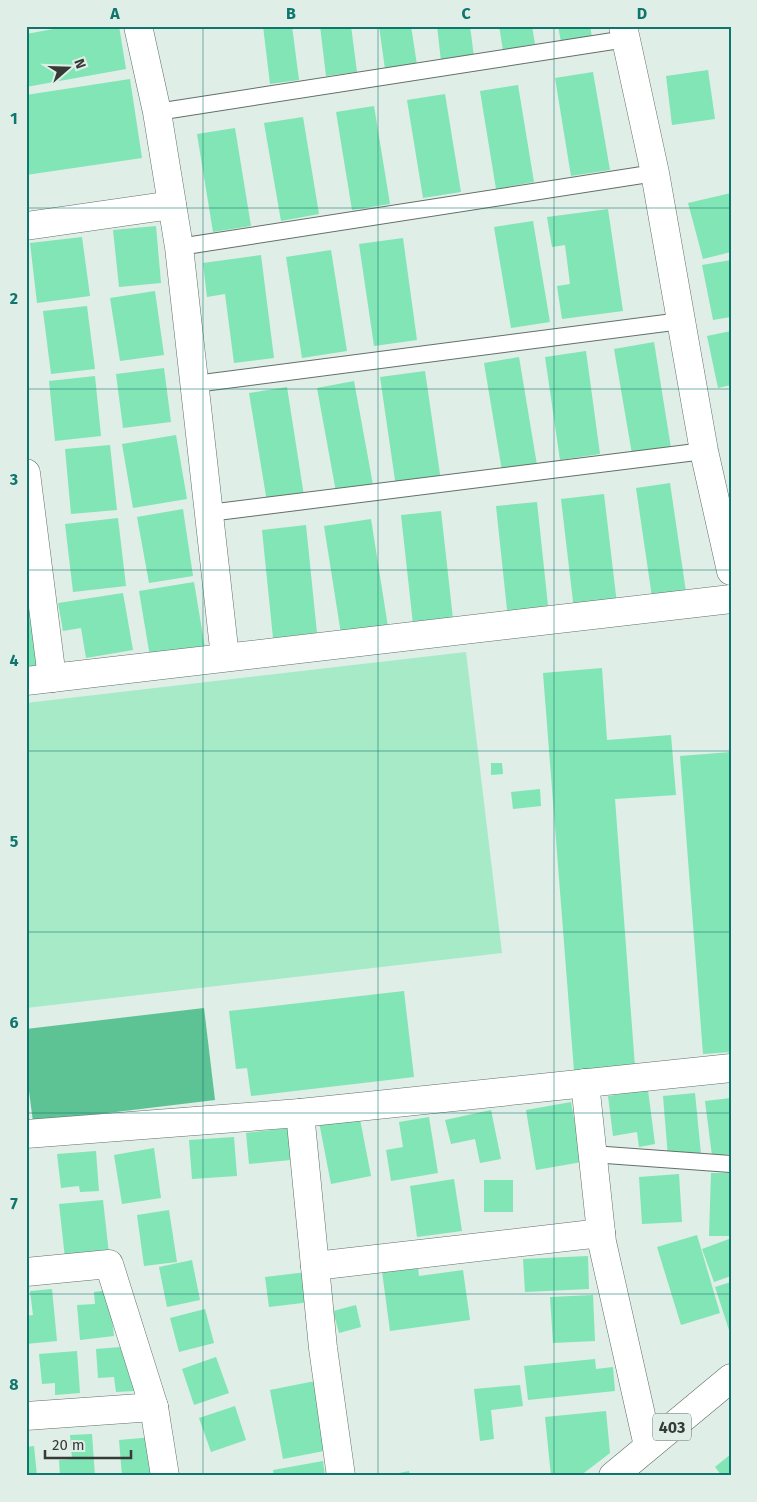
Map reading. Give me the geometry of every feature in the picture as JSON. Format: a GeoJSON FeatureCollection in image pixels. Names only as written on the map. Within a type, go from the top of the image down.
{"type":"FeatureCollection","features":[{"type":"Feature","properties":{"kind":"main road"},"geometry":{"type":"LineString","coordinates":[[138,26],[157,112],[179,247],[225,657]]}},
{"type":"Feature","properties":{"kind":"main road"},"geometry":{"type":"LineString","coordinates":[[625,32],[655,173],[704,451],[731,571]]}},
{"type":"Feature","properties":{"kind":"main road"},"geometry":{"type":"LineString","coordinates":[[26,226],[172,205]]}},
{"type":"Feature","properties":{"kind":"main road"},"geometry":{"type":"LineString","coordinates":[[26,473],[39,680],[731,599]]}},
{"type":"Feature","properties":{"kind":"main road"},"geometry":{"type":"LineString","coordinates":[[26,1134],[300,1113],[731,1068]]}},
{"type":"Feature","properties":{"kind":"main road"},"geometry":{"type":"LineString","coordinates":[[585,1083],[602,1242],[648,1446]]}},
{"type":"Feature","properties":{"kind":"main road"},"geometry":{"type":"LineString","coordinates":[[300,1113],[323,1348],[341,1476]]}},
{"type":"Feature","properties":{"kind":"main road"},"geometry":{"type":"LineString","coordinates":[[315,1266],[601,1233]]}},
{"type":"Feature","properties":{"kind":"main road"},"geometry":{"type":"LineString","coordinates":[[26,1271],[109,1264],[154,1407],[165,1476]]}},
{"type":"Feature","properties":{"kind":"main road","name":"403"},"geometry":{"type":"LineString","coordinates":[[613,1476],[731,1378]]}},
{"type":"Feature","properties":{"kind":"main road"},"geometry":{"type":"LineString","coordinates":[[26,1416],[154,1407]]}},
{"type":"Feature","properties":{"kind":"lane"},"geometry":{"type":"LineString","coordinates":[[157,112],[625,32]]}},
{"type":"Feature","properties":{"kind":"lane"},"geometry":{"type":"LineString","coordinates":[[179,247],[655,173]]}},
{"type":"Feature","properties":{"kind":"lane"},"geometry":{"type":"LineString","coordinates":[[195,384],[681,321]]}},
{"type":"Feature","properties":{"kind":"lane"},"geometry":{"type":"LineString","coordinates":[[209,513],[704,451]]}},
{"type":"Feature","properties":{"kind":"lane"},"geometry":{"type":"LineString","coordinates":[[592,1154],[731,1164]]}},
{"type":"Feature","properties":{"kind":"shaded area"},"geometry":{"type":"Polygon","coordinates":[[[466,652],[502,953],[26,1008],[26,703],[466,652]]]}},
{"type":"Feature","properties":{"kind":"shaded area"},"geometry":{"type":"Polygon","coordinates":[[[204,1008],[215,1100],[33,1122],[26,1067],[26,1029],[204,1008]]]}},
{"type":"Feature","properties":{"kind":"building"},"geometry":{"type":"Polygon","coordinates":[[[70,26],[119,26],[126,69],[26,87],[26,34],[70,26]]]}},
{"type":"Feature","properties":{"kind":"building"},"geometry":{"type":"Polygon","coordinates":[[[263,26],[292,26],[299,80],[270,84],[263,26]]]}},
{"type":"Feature","properties":{"kind":"building"},"geometry":{"type":"Polygon","coordinates":[[[320,26],[351,26],[357,72],[326,76],[320,26]]]}},
{"type":"Feature","properties":{"kind":"building"},"geometry":{"type":"Polygon","coordinates":[[[379,26],[411,26],[417,65],[385,69],[379,26]]]}},
{"type":"Feature","properties":{"kind":"building"},"geometry":{"type":"Polygon","coordinates":[[[437,26],[470,26],[474,57],[441,61],[437,26]]]}},
{"type":"Feature","properties":{"kind":"building"},"geometry":{"type":"Polygon","coordinates":[[[499,26],[532,26],[535,44],[503,50],[499,26]]]}},
{"type":"Feature","properties":{"kind":"building"},"geometry":{"type":"Polygon","coordinates":[[[558,26],[590,26],[592,37],[561,42],[558,26]]]}},
{"type":"Feature","properties":{"kind":"building"},"geometry":{"type":"Polygon","coordinates":[[[708,70],[715,119],[672,125],[666,76],[708,70]]]}},
{"type":"Feature","properties":{"kind":"building"},"geometry":{"type":"Polygon","coordinates":[[[593,72],[610,170],[571,176],[555,78],[593,72]]]}},
{"type":"Feature","properties":{"kind":"building"},"geometry":{"type":"Polygon","coordinates":[[[130,79],[142,158],[26,175],[26,95],[130,79]]]}},
{"type":"Feature","properties":{"kind":"building"},"geometry":{"type":"Polygon","coordinates":[[[518,85],[534,182],[496,189],[480,91],[518,85]]]}},
{"type":"Feature","properties":{"kind":"building"},"geometry":{"type":"Polygon","coordinates":[[[445,94],[461,192],[423,198],[407,100],[445,94]]]}},
{"type":"Feature","properties":{"kind":"building"},"geometry":{"type":"Polygon","coordinates":[[[374,106],[390,204],[352,210],[336,112],[374,106]]]}},
{"type":"Feature","properties":{"kind":"building"},"geometry":{"type":"Polygon","coordinates":[[[303,117],[319,214],[281,221],[264,123],[303,117]]]}},
{"type":"Feature","properties":{"kind":"building"},"geometry":{"type":"Polygon","coordinates":[[[235,128],[251,226],[213,232],[197,134],[235,128]]]}},
{"type":"Feature","properties":{"kind":"building"},"geometry":{"type":"Polygon","coordinates":[[[731,193],[731,252],[703,259],[688,203],[731,193]]]}},
{"type":"Feature","properties":{"kind":"building"},"geometry":{"type":"Polygon","coordinates":[[[608,209],[623,311],[562,319],[557,286],[570,284],[565,245],[552,247],[547,217],[608,209]]]}},
{"type":"Feature","properties":{"kind":"building"},"geometry":{"type":"Polygon","coordinates":[[[533,221],[550,322],[511,328],[494,227],[533,221]]]}},
{"type":"Feature","properties":{"kind":"building"},"geometry":{"type":"Polygon","coordinates":[[[156,226],[161,283],[119,287],[113,230],[156,226]]]}},
{"type":"Feature","properties":{"kind":"building"},"geometry":{"type":"Polygon","coordinates":[[[82,237],[90,296],[37,303],[30,243],[82,237]]]}},
{"type":"Feature","properties":{"kind":"building"},"geometry":{"type":"Polygon","coordinates":[[[403,238],[417,340],[374,346],[359,244],[403,238]]]}},
{"type":"Feature","properties":{"kind":"building"},"geometry":{"type":"Polygon","coordinates":[[[331,250],[347,351],[302,358],[286,257],[331,250]]]}},
{"type":"Feature","properties":{"kind":"building"},"geometry":{"type":"Polygon","coordinates":[[[261,255],[274,358],[234,363],[225,294],[207,297],[203,263],[261,255]]]}},
{"type":"Feature","properties":{"kind":"building"},"geometry":{"type":"Polygon","coordinates":[[[731,260],[731,317],[713,320],[702,265],[731,260]]]}},
{"type":"Feature","properties":{"kind":"building"},"geometry":{"type":"Polygon","coordinates":[[[155,291],[164,355],[120,361],[110,298],[155,291]]]}},
{"type":"Feature","properties":{"kind":"building"},"geometry":{"type":"Polygon","coordinates":[[[87,306],[95,369],[51,374],[43,311],[87,306]]]}},
{"type":"Feature","properties":{"kind":"building"},"geometry":{"type":"Polygon","coordinates":[[[731,331],[731,385],[718,388],[707,336],[731,331]]]}},
{"type":"Feature","properties":{"kind":"building"},"geometry":{"type":"Polygon","coordinates":[[[654,342],[671,448],[632,454],[614,349],[654,342]]]}},
{"type":"Feature","properties":{"kind":"building"},"geometry":{"type":"Polygon","coordinates":[[[586,351],[600,454],[560,460],[545,357],[586,351]]]}},
{"type":"Feature","properties":{"kind":"building"},"geometry":{"type":"Polygon","coordinates":[[[519,357],[537,465],[502,471],[484,363],[519,357]]]}},
{"type":"Feature","properties":{"kind":"building"},"geometry":{"type":"Polygon","coordinates":[[[164,368],[171,422],[123,428],[116,374],[164,368]]]}},
{"type":"Feature","properties":{"kind":"building"},"geometry":{"type":"Polygon","coordinates":[[[425,371],[441,481],[396,487],[380,377],[425,371]]]}},
{"type":"Feature","properties":{"kind":"building"},"geometry":{"type":"Polygon","coordinates":[[[95,376],[101,436],[55,441],[49,381],[95,376]]]}},
{"type":"Feature","properties":{"kind":"building"},"geometry":{"type":"Polygon","coordinates":[[[354,381],[373,485],[336,492],[317,388],[354,381]]]}},
{"type":"Feature","properties":{"kind":"building"},"geometry":{"type":"Polygon","coordinates":[[[287,387],[304,496],[267,502],[249,393],[287,387]]]}},
{"type":"Feature","properties":{"kind":"building"},"geometry":{"type":"Polygon","coordinates":[[[176,435],[187,499],[133,508],[122,444],[176,435]]]}},
{"type":"Feature","properties":{"kind":"building"},"geometry":{"type":"Polygon","coordinates":[[[110,445],[117,510],[71,514],[65,449],[110,445]]]}},
{"type":"Feature","properties":{"kind":"building"},"geometry":{"type":"Polygon","coordinates":[[[670,483],[686,592],[652,597],[636,488],[670,483]]]}},
{"type":"Feature","properties":{"kind":"building"},"geometry":{"type":"Polygon","coordinates":[[[604,494],[617,604],[574,610],[561,499],[604,494]]]}},
{"type":"Feature","properties":{"kind":"building"},"geometry":{"type":"Polygon","coordinates":[[[537,502],[549,615],[508,619],[496,506],[537,502]]]}},
{"type":"Feature","properties":{"kind":"building"},"geometry":{"type":"Polygon","coordinates":[[[183,509],[193,576],[149,583],[137,517],[183,509]]]}},
{"type":"Feature","properties":{"kind":"building"},"geometry":{"type":"Polygon","coordinates":[[[441,511],[453,619],[413,624],[401,515],[441,511]]]}},
{"type":"Feature","properties":{"kind":"building"},"geometry":{"type":"Polygon","coordinates":[[[118,518],[126,586],[73,592],[65,524],[118,518]]]}},
{"type":"Feature","properties":{"kind":"building"},"geometry":{"type":"Polygon","coordinates":[[[371,519],[388,627],[341,634],[324,526],[371,519]]]}},
{"type":"Feature","properties":{"kind":"building"},"geometry":{"type":"Polygon","coordinates":[[[306,525],[317,633],[273,638],[262,530],[306,525]]]}},
{"type":"Feature","properties":{"kind":"building"},"geometry":{"type":"Polygon","coordinates":[[[26,582],[30,603],[26,604],[26,582]]]}},
{"type":"Feature","properties":{"kind":"building"},"geometry":{"type":"Polygon","coordinates":[[[194,582],[205,648],[150,657],[139,591],[194,582]]]}},
{"type":"Feature","properties":{"kind":"building"},"geometry":{"type":"Polygon","coordinates":[[[123,593],[133,650],[86,658],[81,628],[63,631],[58,603],[123,593]]]}},
{"type":"Feature","properties":{"kind":"building"},"geometry":{"type":"Polygon","coordinates":[[[34,605],[42,667],[26,669],[26,606],[34,605]]]}},
{"type":"Feature","properties":{"kind":"building"},"geometry":{"type":"Polygon","coordinates":[[[602,668],[607,740],[671,735],[676,795],[615,799],[635,1067],[574,1071],[543,673],[602,668]]]}},
{"type":"Feature","properties":{"kind":"building"},"geometry":{"type":"Polygon","coordinates":[[[731,752],[731,1052],[703,1054],[680,756],[731,752]]]}},
{"type":"Feature","properties":{"kind":"building"},"geometry":{"type":"Polygon","coordinates":[[[491,763],[502,763],[503,774],[491,775],[491,763]]]}},
{"type":"Feature","properties":{"kind":"building"},"geometry":{"type":"Polygon","coordinates":[[[540,789],[541,806],[513,809],[511,792],[540,789]]]}},
{"type":"Feature","properties":{"kind":"building"},"geometry":{"type":"Polygon","coordinates":[[[404,991],[414,1077],[251,1096],[247,1068],[236,1069],[229,1011],[404,991]]]}},
{"type":"Feature","properties":{"kind":"building"},"geometry":{"type":"Polygon","coordinates":[[[648,1090],[655,1144],[639,1147],[637,1132],[613,1136],[608,1096],[648,1090]]]}},
{"type":"Feature","properties":{"kind":"building"},"geometry":{"type":"Polygon","coordinates":[[[695,1093],[701,1154],[668,1157],[663,1096],[695,1093]]]}},
{"type":"Feature","properties":{"kind":"building"},"geometry":{"type":"Polygon","coordinates":[[[731,1098],[731,1154],[712,1156],[705,1101],[731,1098]]]}},
{"type":"Feature","properties":{"kind":"building"},"geometry":{"type":"Polygon","coordinates":[[[571,1102],[582,1162],[536,1170],[526,1110],[571,1102]]]}},
{"type":"Feature","properties":{"kind":"building"},"geometry":{"type":"Polygon","coordinates":[[[491,1110],[501,1159],[480,1163],[475,1139],[451,1144],[445,1120],[491,1110]]]}},
{"type":"Feature","properties":{"kind":"building"},"geometry":{"type":"Polygon","coordinates":[[[359,1114],[371,1176],[331,1184],[319,1122],[359,1114]]]}},
{"type":"Feature","properties":{"kind":"building"},"geometry":{"type":"Polygon","coordinates":[[[429,1117],[438,1173],[391,1181],[386,1150],[403,1147],[399,1122],[429,1117]]]}},
{"type":"Feature","properties":{"kind":"building"},"geometry":{"type":"Polygon","coordinates":[[[288,1128],[291,1160],[249,1164],[246,1133],[288,1128]]]}},
{"type":"Feature","properties":{"kind":"building"},"geometry":{"type":"Polygon","coordinates":[[[234,1137],[237,1176],[192,1179],[189,1140],[234,1137]]]}},
{"type":"Feature","properties":{"kind":"building"},"geometry":{"type":"Polygon","coordinates":[[[154,1148],[161,1198],[122,1204],[114,1155],[154,1148]]]}},
{"type":"Feature","properties":{"kind":"building"},"geometry":{"type":"Polygon","coordinates":[[[96,1151],[99,1191],[80,1192],[79,1186],[61,1188],[57,1154],[96,1151]]]}},
{"type":"Feature","properties":{"kind":"building"},"geometry":{"type":"Polygon","coordinates":[[[711,1173],[731,1173],[731,1236],[709,1236],[711,1173]]]}},
{"type":"Feature","properties":{"kind":"building"},"geometry":{"type":"Polygon","coordinates":[[[679,1174],[682,1222],[642,1224],[639,1177],[679,1174]]]}},
{"type":"Feature","properties":{"kind":"building"},"geometry":{"type":"Polygon","coordinates":[[[454,1179],[462,1231],[417,1237],[410,1186],[454,1179]]]}},
{"type":"Feature","properties":{"kind":"building"},"geometry":{"type":"Polygon","coordinates":[[[484,1180],[513,1180],[513,1212],[484,1212],[484,1180]]]}},
{"type":"Feature","properties":{"kind":"building"},"geometry":{"type":"Polygon","coordinates":[[[103,1200],[109,1254],[65,1258],[59,1204],[103,1200]]]}},
{"type":"Feature","properties":{"kind":"building"},"geometry":{"type":"Polygon","coordinates":[[[169,1210],[177,1262],[144,1266],[137,1215],[169,1210]]]}},
{"type":"Feature","properties":{"kind":"building"},"geometry":{"type":"Polygon","coordinates":[[[697,1235],[720,1313],[681,1325],[657,1247],[697,1235]]]}},
{"type":"Feature","properties":{"kind":"building"},"geometry":{"type":"Polygon","coordinates":[[[729,1239],[731,1244],[731,1276],[714,1282],[702,1249],[729,1239]]]}},
{"type":"Feature","properties":{"kind":"building"},"geometry":{"type":"Polygon","coordinates":[[[588,1256],[589,1289],[525,1292],[523,1259],[588,1256]]]}},
{"type":"Feature","properties":{"kind":"building"},"geometry":{"type":"Polygon","coordinates":[[[417,1259],[419,1276],[463,1270],[470,1320],[390,1331],[381,1264],[417,1259]]]}},
{"type":"Feature","properties":{"kind":"building"},"geometry":{"type":"Polygon","coordinates":[[[192,1260],[200,1300],[167,1307],[159,1267],[192,1260]]]}},
{"type":"Feature","properties":{"kind":"building"},"geometry":{"type":"Polygon","coordinates":[[[307,1272],[311,1302],[269,1307],[265,1277],[307,1272]]]}},
{"type":"Feature","properties":{"kind":"building"},"geometry":{"type":"Polygon","coordinates":[[[731,1282],[731,1333],[730,1333],[715,1287],[731,1282]]]}},
{"type":"Feature","properties":{"kind":"building"},"geometry":{"type":"Polygon","coordinates":[[[52,1289],[57,1341],[26,1344],[26,1316],[33,1315],[30,1291],[52,1289]]]}},
{"type":"Feature","properties":{"kind":"building"},"geometry":{"type":"Polygon","coordinates":[[[109,1290],[114,1336],[80,1340],[77,1305],[95,1304],[94,1292],[109,1290]]]}},
{"type":"Feature","properties":{"kind":"building"},"geometry":{"type":"Polygon","coordinates":[[[593,1295],[595,1341],[553,1343],[550,1297],[593,1295]]]}},
{"type":"Feature","properties":{"kind":"building"},"geometry":{"type":"Polygon","coordinates":[[[356,1305],[361,1327],[339,1333],[333,1311],[356,1305]]]}},
{"type":"Feature","properties":{"kind":"building"},"geometry":{"type":"Polygon","coordinates":[[[205,1309],[214,1343],[179,1352],[170,1318],[205,1309]]]}},
{"type":"Feature","properties":{"kind":"building"},"geometry":{"type":"Polygon","coordinates":[[[132,1346],[135,1391],[116,1392],[114,1377],[98,1378],[96,1349],[132,1346]]]}},
{"type":"Feature","properties":{"kind":"building"},"geometry":{"type":"Polygon","coordinates":[[[77,1351],[80,1393],[55,1395],[55,1383],[42,1384],[39,1354],[77,1351]]]}},
{"type":"Feature","properties":{"kind":"building"},"geometry":{"type":"Polygon","coordinates":[[[216,1357],[229,1393],[194,1405],[182,1369],[216,1357]]]}},
{"type":"Feature","properties":{"kind":"building"},"geometry":{"type":"Polygon","coordinates":[[[595,1359],[596,1369],[613,1367],[615,1391],[528,1400],[524,1366],[595,1359]]]}},
{"type":"Feature","properties":{"kind":"building"},"geometry":{"type":"Polygon","coordinates":[[[315,1381],[329,1450],[283,1459],[270,1390],[315,1381]]]}},
{"type":"Feature","properties":{"kind":"building"},"geometry":{"type":"Polygon","coordinates":[[[520,1385],[523,1406],[491,1410],[494,1439],[480,1441],[474,1389],[520,1385]]]}},
{"type":"Feature","properties":{"kind":"building"},"geometry":{"type":"Polygon","coordinates":[[[235,1406],[246,1440],[211,1452],[199,1418],[235,1406]]]}},
{"type":"Feature","properties":{"kind":"building"},"geometry":{"type":"Polygon","coordinates":[[[606,1411],[610,1453],[580,1476],[551,1476],[545,1417],[606,1411]]]}},
{"type":"Feature","properties":{"kind":"building"},"geometry":{"type":"Polygon","coordinates":[[[92,1434],[95,1476],[60,1476],[59,1460],[72,1459],[70,1435],[92,1434]]]}},
{"type":"Feature","properties":{"kind":"building"},"geometry":{"type":"Polygon","coordinates":[[[153,1437],[156,1476],[122,1476],[119,1440],[153,1437]]]}},
{"type":"Feature","properties":{"kind":"building"},"geometry":{"type":"Polygon","coordinates":[[[34,1446],[37,1476],[26,1476],[26,1447],[34,1446]]]}},
{"type":"Feature","properties":{"kind":"building"},"geometry":{"type":"Polygon","coordinates":[[[731,1454],[731,1476],[722,1476],[715,1467],[731,1454]]]}},
{"type":"Feature","properties":{"kind":"building"},"geometry":{"type":"Polygon","coordinates":[[[323,1461],[325,1476],[274,1476],[273,1470],[323,1461]]]}},
{"type":"Feature","properties":{"kind":"building"},"geometry":{"type":"Polygon","coordinates":[[[409,1471],[410,1476],[400,1476],[399,1473],[409,1471]]]}}]}
